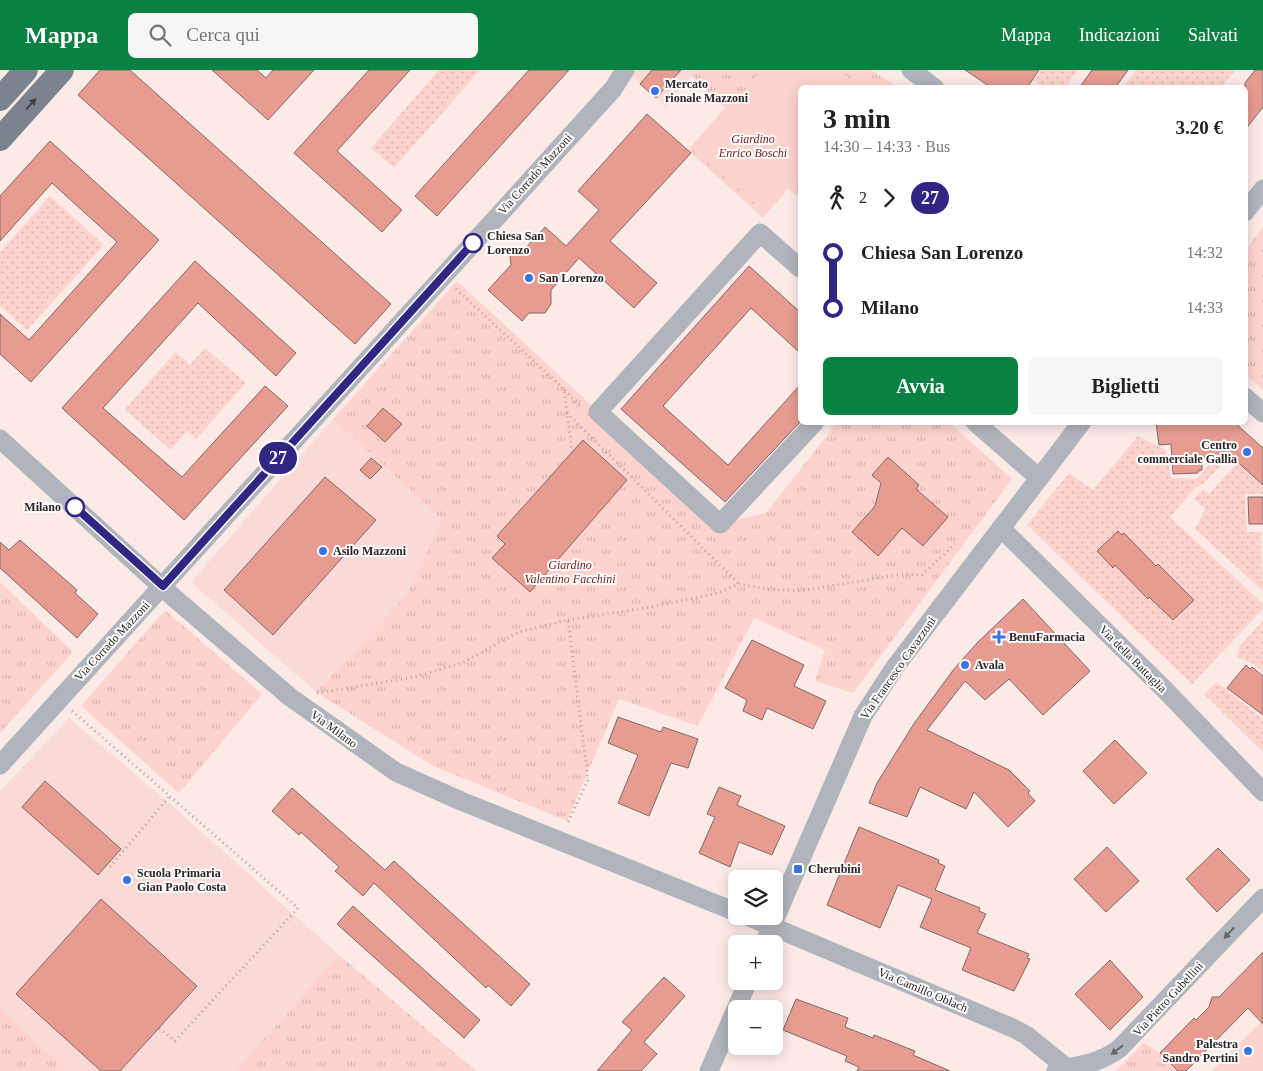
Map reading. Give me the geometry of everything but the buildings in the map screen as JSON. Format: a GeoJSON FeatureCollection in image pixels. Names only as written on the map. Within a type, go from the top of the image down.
{"type":"FeatureCollection","features":[{"type":"Feature","properties":{"kind":"main road"},"geometry":{"type":"LineString","coordinates":[[0,98],[26,70]]}},
{"type":"Feature","properties":{"kind":"main road"},"geometry":{"type":"LineString","coordinates":[[0,139],[62,70]]}},
{"type":"Feature","properties":{"kind":"street","name":"Via Corrado Mazzoni"},"geometry":{"type":"LineString","coordinates":[[0,765],[613,89],[625,70]]}},
{"type":"Feature","properties":{"kind":"street"},"geometry":{"type":"LineString","coordinates":[[911,70],[931,85]]}},
{"type":"Feature","properties":{"kind":"street"},"geometry":{"type":"LineString","coordinates":[[1248,208],[1263,189]]}},
{"type":"Feature","properties":{"kind":"street"},"geometry":{"type":"LineString","coordinates":[[798,266],[760,233],[598,412],[720,524],[812,425]]}},
{"type":"Feature","properties":{"kind":"street"},"geometry":{"type":"LineString","coordinates":[[1248,400],[1263,413]]}},
{"type":"Feature","properties":{"kind":"street"},"geometry":{"type":"LineString","coordinates":[[978,425],[1039,478]]}},
{"type":"Feature","properties":{"kind":"street","name":"Via Francesco Cavazzoni"},"geometry":{"type":"LineString","coordinates":[[768,935],[863,716],[895,667],[1080,425]]}},
{"type":"Feature","properties":{"kind":"street","name":"Via Milano"},"geometry":{"type":"LineString","coordinates":[[0,439],[290,697],[390,768],[422,785],[728,909]]}},
{"type":"Feature","properties":{"kind":"street","name":"Via della Battaglia"},"geometry":{"type":"LineString","coordinates":[[1001,528],[1165,690],[1263,792]]}},
{"type":"Feature","properties":{"kind":"street","name":"Via Pietro Gubellini"},"geometry":{"type":"LineString","coordinates":[[1061,1069],[1088,1065],[1105,1059],[1119,1050],[1263,898]]}},
{"type":"Feature","properties":{"kind":"street","name":"Via Camillo Oblach"},"geometry":{"type":"LineString","coordinates":[[772,926],[1013,1028],[1026,1035],[1061,1069]]}},
{"type":"Feature","properties":{"kind":"street"},"geometry":{"type":"LineString","coordinates":[[710,1071],[728,1028]]}},
{"type":"Feature","properties":{"kind":"path"},"geometry":{"type":"LineString","coordinates":[[443,276],[564,390],[579,407],[598,412]]}},
{"type":"Feature","properties":{"kind":"path"},"geometry":{"type":"LineString","coordinates":[[564,390],[572,452]]}},
{"type":"Feature","properties":{"kind":"path"},"geometry":{"type":"LineString","coordinates":[[567,413],[739,584]]}},
{"type":"Feature","properties":{"kind":"path"},"geometry":{"type":"LineString","coordinates":[[290,697],[416,677],[464,662],[519,632],[568,620],[651,607],[718,593],[739,584],[767,589],[800,591],[902,574],[922,575],[955,544]]}},
{"type":"Feature","properties":{"kind":"path"},"geometry":{"type":"LineString","coordinates":[[560,841],[588,780],[568,620]]}},
{"type":"Feature","properties":{"kind":"path"},"geometry":{"type":"LineString","coordinates":[[58,699],[298,908],[175,1041],[159,1028]]}},
{"type":"Feature","properties":{"kind":"path"},"geometry":{"type":"LineString","coordinates":[[110,867],[169,797]]}},
{"type":"Feature","properties":{"kind":"shaded area"},"geometry":{"type":"Polygon","coordinates":[[[630,70],[697,70],[665,106],[640,84],[629,72],[630,70]]]}},
{"type":"Feature","properties":{"kind":"shaded area","name":"Asilo Mazzoni"},"geometry":{"type":"Polygon","coordinates":[[[333,419],[442,519],[408,593],[316,692],[191,582],[333,419]]]}},
{"type":"Feature","properties":{"kind":"shaded area","name":"Scuola Primaria Gian Paolo Costa"},"geometry":{"type":"Polygon","coordinates":[[[69,718],[170,804],[339,955],[235,1071],[68,1071],[0,1009],[0,791],[69,718]]]}},
{"type":"Feature","properties":{"kind":"green space"},"geometry":{"type":"Polygon","coordinates":[[[439,70],[480,70],[394,168],[371,148],[439,70]]]}},
{"type":"Feature","properties":{"kind":"green space","name":"Giardino Enrico Boschi"},"geometry":{"type":"Polygon","coordinates":[[[698,70],[871,70],[895,85],[798,85],[798,196],[788,189],[763,218],[688,150],[725,108],[692,76],[698,70]]]}},
{"type":"Feature","properties":{"kind":"green space","name":"Giardino Enrico Boschi"},"geometry":{"type":"Polygon","coordinates":[[[762,70],[839,70],[857,85],[798,85],[798,171],[764,211],[693,150],[762,70]]]}},
{"type":"Feature","properties":{"kind":"green space"},"geometry":{"type":"Polygon","coordinates":[[[1041,70],[1078,70],[1067,85],[1041,85],[1034,81],[1041,70]]]}},
{"type":"Feature","properties":{"kind":"green space"},"geometry":{"type":"Polygon","coordinates":[[[1136,70],[1235,70],[1223,85],[1125,85],[1136,70]]]}},
{"type":"Feature","properties":{"kind":"green space"},"geometry":{"type":"Polygon","coordinates":[[[50,196],[104,245],[27,330],[0,306],[0,252],[50,196]]]}},
{"type":"Feature","properties":{"kind":"green space"},"geometry":{"type":"Polygon","coordinates":[[[1263,227],[1263,390],[1248,377],[1248,247],[1263,227]]]}},
{"type":"Feature","properties":{"kind":"green space","name":"Giardino Valentino Facchini"},"geometry":{"type":"Polygon","coordinates":[[[457,281],[720,524],[766,513],[835,425],[952,425],[1012,479],[853,693],[815,681],[825,650],[754,618],[698,726],[619,699],[567,821],[433,766],[316,692],[408,593],[442,519],[333,419],[457,281]]]}},
{"type":"Feature","properties":{"kind":"green space"},"geometry":{"type":"Polygon","coordinates":[[[205,348],[246,383],[196,439],[187,431],[171,450],[125,410],[175,352],[190,365],[205,348]]]}},
{"type":"Feature","properties":{"kind":"green space"},"geometry":{"type":"Polygon","coordinates":[[[1138,436],[1166,450],[1171,478],[1197,479],[1211,463],[1225,461],[1202,485],[1196,487],[1170,517],[1263,604],[1263,609],[1192,684],[1027,525],[1069,473],[1093,490],[1138,436]]]}},
{"type":"Feature","properties":{"kind":"green space"},"geometry":{"type":"Polygon","coordinates":[[[1251,448],[1263,458],[1263,494],[1245,494],[1247,532],[1261,532],[1263,591],[1195,529],[1205,509],[1194,499],[1203,490],[1209,494],[1251,448]]]}},
{"type":"Feature","properties":{"kind":"green space"},"geometry":{"type":"Polygon","coordinates":[[[0,582],[73,652],[0,733],[0,582]]]}},
{"type":"Feature","properties":{"kind":"green space"},"geometry":{"type":"Polygon","coordinates":[[[165,610],[262,694],[179,793],[81,706],[165,610]]]}},
{"type":"Feature","properties":{"kind":"green space"},"geometry":{"type":"Polygon","coordinates":[[[1263,621],[1263,672],[1252,663],[1237,657],[1239,647],[1263,621]]]}},
{"type":"Feature","properties":{"kind":"green space"},"geometry":{"type":"Polygon","coordinates":[[[1217,682],[1263,719],[1263,752],[1204,694],[1217,682]]]}},
{"type":"Feature","properties":{"kind":"green space"},"geometry":{"type":"Polygon","coordinates":[[[339,955],[476,1071],[235,1071],[339,955]]]}},
{"type":"Feature","properties":{"kind":"green space"},"geometry":{"type":"Polygon","coordinates":[[[0,1009],[68,1071],[0,1071],[0,1009]]]}},
{"type":"Feature","properties":{"kind":"green space","name":"Palestra Sandro Pertini"},"geometry":{"type":"Polygon","coordinates":[[[1263,1020],[1263,1071],[1212,1071],[1263,1020]]]}},
{"type":"Feature","properties":{"kind":"green space"},"geometry":{"type":"Polygon","coordinates":[[[1144,1043],[1160,1053],[1178,1071],[1116,1071],[1144,1043]]]}},
{"type":"Feature","properties":{"kind":"bus line","name":"27"},"geometry":{"type":"LineString","coordinates":[[75,507],[163,586],[473,243]]}},
{"type":"Feature","properties":{"kind":"place","name":"Mercato rionale Mazzoni"},"geometry":{"type":"Point","coordinates":[655,91]}},
{"type":"Feature","properties":{"kind":"place","name":"Chiesa San Lorenzo"},"geometry":{"type":"Point","coordinates":[473,243]}},
{"type":"Feature","properties":{"kind":"place","name":"San Lorenzo"},"geometry":{"type":"Point","coordinates":[529,278]}},
{"type":"Feature","properties":{"kind":"place","name":"Centro commerciale Gallia"},"geometry":{"type":"Point","coordinates":[1247,452]}},
{"type":"Feature","properties":{"kind":"place","name":"Milano"},"geometry":{"type":"Point","coordinates":[75,507]}},
{"type":"Feature","properties":{"kind":"place","name":"Asilo Mazzoni"},"geometry":{"type":"Point","coordinates":[323,551]}},
{"type":"Feature","properties":{"kind":"place","name":"BenuFarmacia"},"geometry":{"type":"Point","coordinates":[999,637]}},
{"type":"Feature","properties":{"kind":"place","name":"Avala"},"geometry":{"type":"Point","coordinates":[965,665]}},
{"type":"Feature","properties":{"kind":"place","name":"Cherubini"},"geometry":{"type":"Point","coordinates":[798,869]}},
{"type":"Feature","properties":{"kind":"place","name":"Scuola Primaria Gian Paolo Costa"},"geometry":{"type":"Point","coordinates":[127,880]}},
{"type":"Feature","properties":{"kind":"place","name":"Palestra Sandro Pertini"},"geometry":{"type":"Point","coordinates":[1248,1051]}}]}
